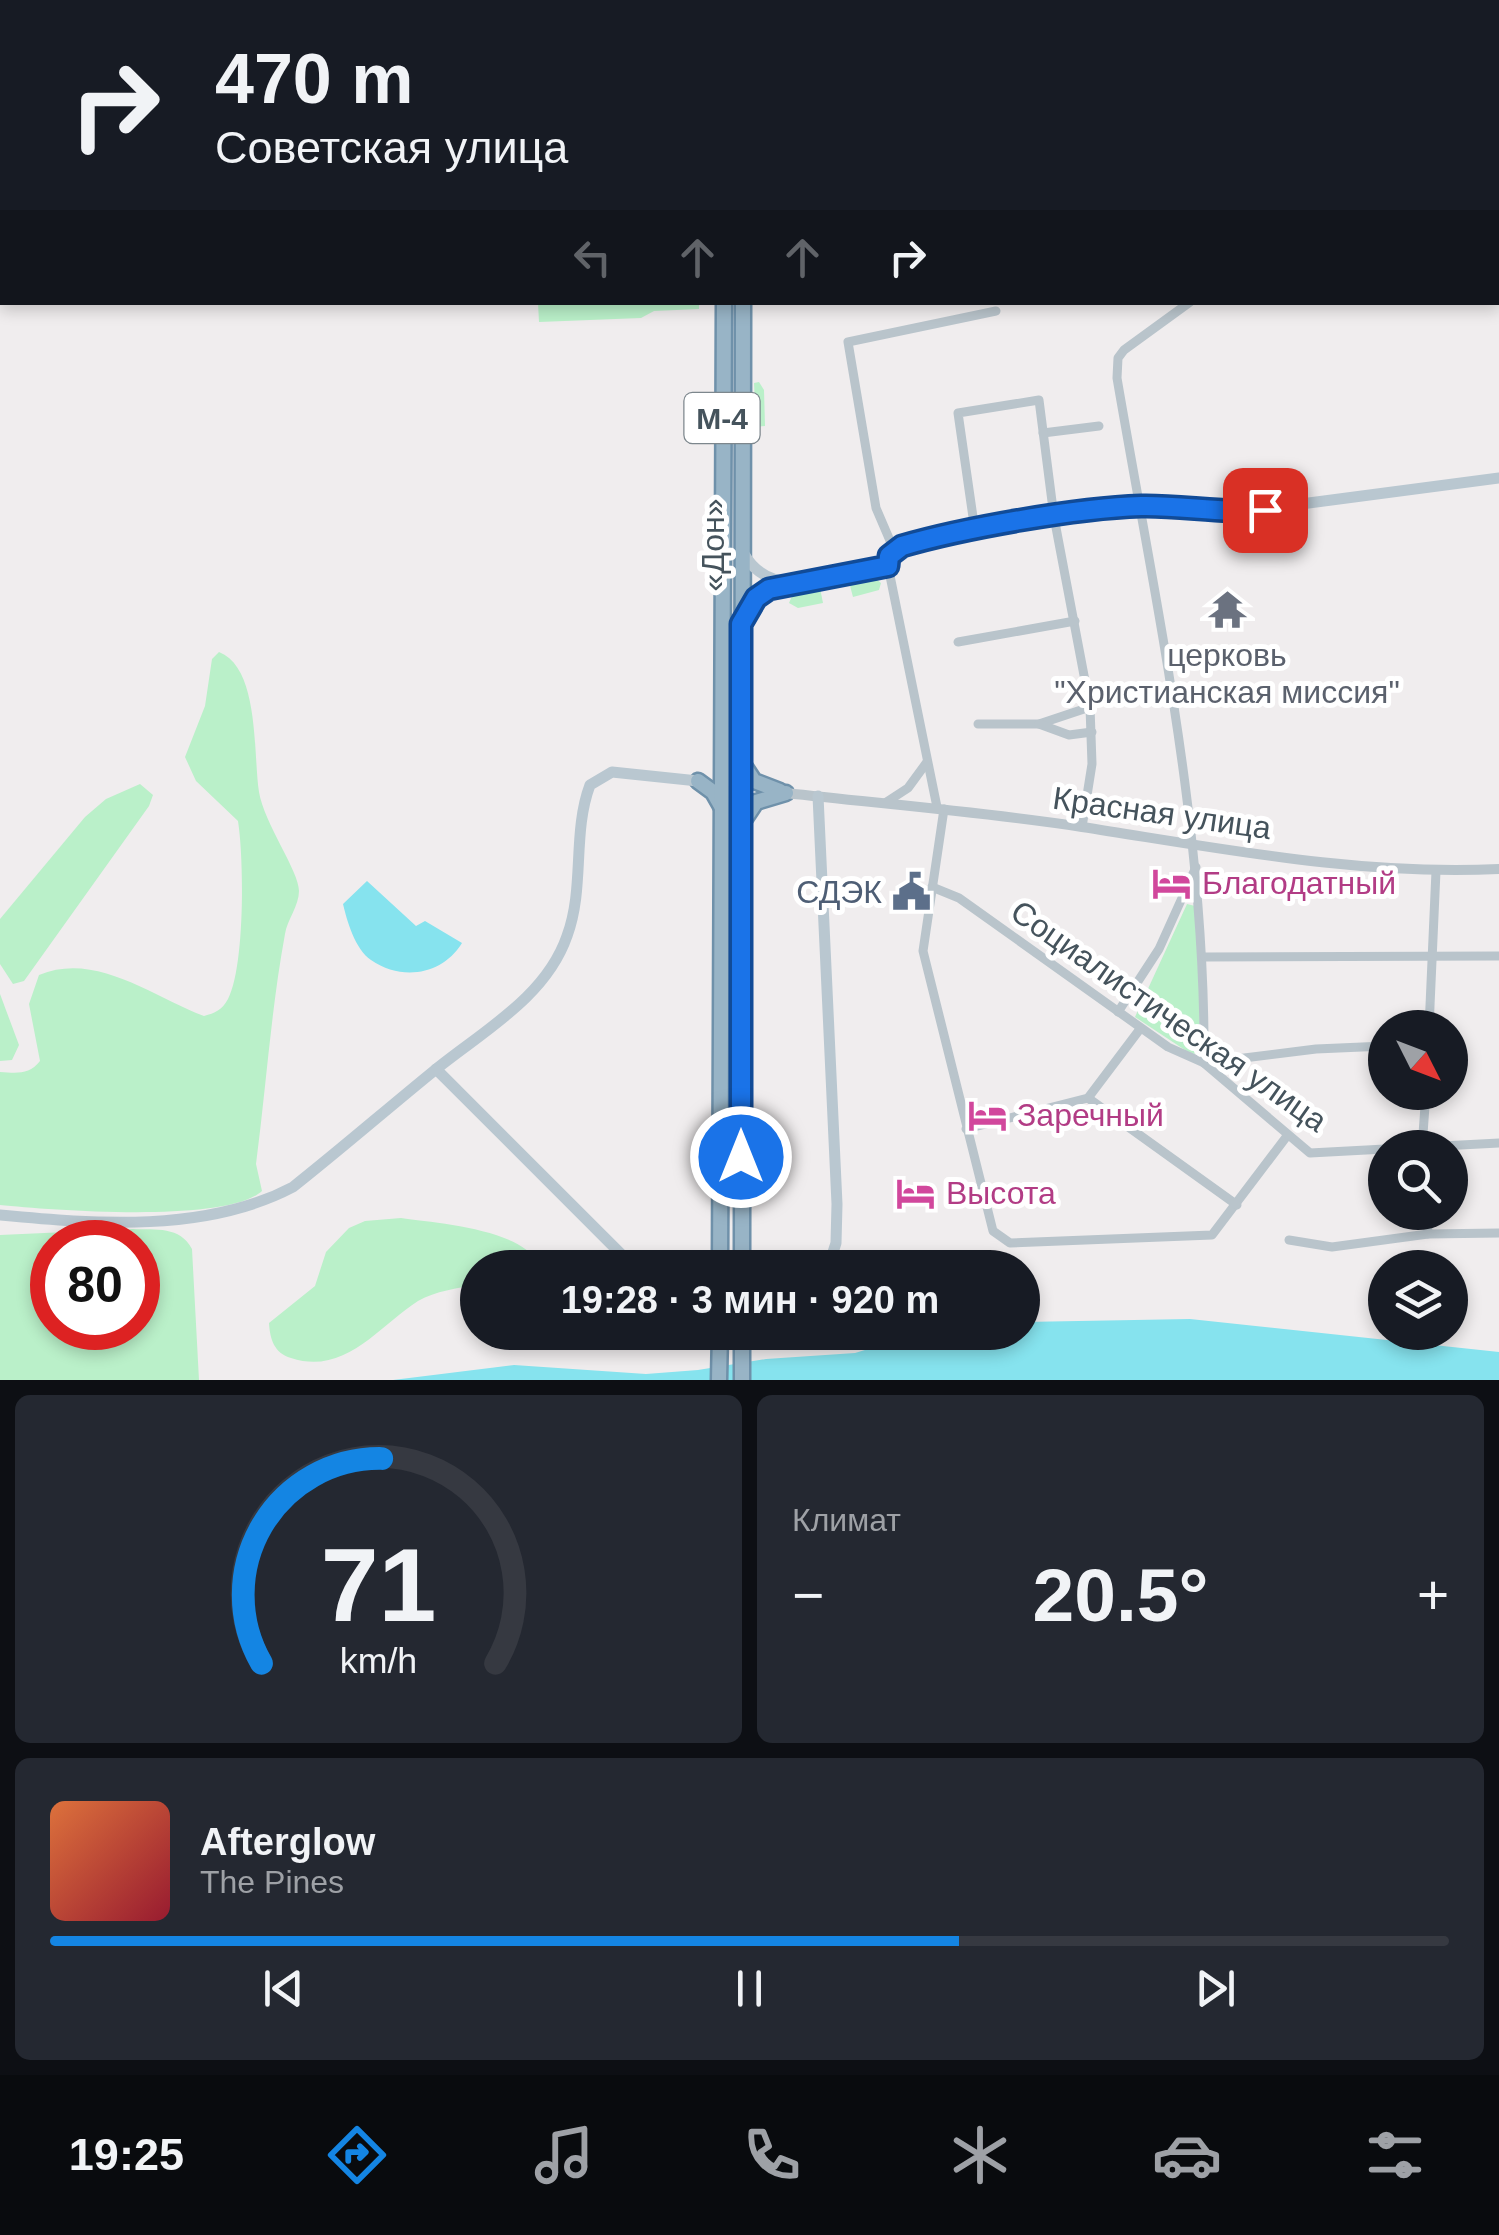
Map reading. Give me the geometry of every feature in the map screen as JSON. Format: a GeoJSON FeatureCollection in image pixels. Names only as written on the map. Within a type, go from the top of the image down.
{"type":"FeatureCollection","features":[{"type":"Feature","properties":{"kind":"highway","name":"«Дон»"},"geometry":{"type":"LineString","coordinates":[[720,1250],[724,305]]}},
{"type":"Feature","properties":{"kind":"highway","name":"«Дон»"},"geometry":{"type":"LineString","coordinates":[[742,1250],[740,546],[744,305]]}},
{"type":"Feature","properties":{"kind":"highway"},"geometry":{"type":"LineString","coordinates":[[698,781],[715,774],[723,758]]}},
{"type":"Feature","properties":{"kind":"highway"},"geometry":{"type":"LineString","coordinates":[[741,761],[754,780],[786,793]]}},
{"type":"Feature","properties":{"kind":"highway"},"geometry":{"type":"LineString","coordinates":[[698,781],[713,792],[724,812]]}},
{"type":"Feature","properties":{"kind":"highway"},"geometry":{"type":"LineString","coordinates":[[740,828],[756,802],[786,793]]}},
{"type":"Feature","properties":{"kind":"highway"},"geometry":{"type":"LineString","coordinates":[[719,1380],[720,1350]]}},
{"type":"Feature","properties":{"kind":"highway"},"geometry":{"type":"LineString","coordinates":[[742,1350],[742,1380]]}},
{"type":"Feature","properties":{"kind":"main road"},"geometry":{"type":"LineString","coordinates":[[741,624],[760,594],[975,531],[1143,506],[1234,513],[1499,478]]}},
{"type":"Feature","properties":{"kind":"main road"},"geometry":{"type":"LineString","coordinates":[[740,546],[759,575],[788,584]]}},
{"type":"Feature","properties":{"kind":"main road"},"geometry":{"type":"LineString","coordinates":[[0,1215],[127,1221],[219,1214],[261,1202],[293,1187],[515,1008],[543,979],[561,952],[572,920],[580,830],[590,785],[612,772],[698,781]]}},
{"type":"Feature","properties":{"kind":"main road"},"geometry":{"type":"LineString","coordinates":[[818,796],[836,1204],[834,1250]]}},
{"type":"Feature","properties":{"kind":"main road"},"geometry":{"type":"LineString","coordinates":[[436,1069],[617,1250]]}},
{"type":"Feature","properties":{"kind":"street"},"geometry":{"type":"LineString","coordinates":[[1186,305],[1118,358],[1117,378],[1143,506],[1195,845],[1205,957],[1204,1063],[1368,1047]]}},
{"type":"Feature","properties":{"kind":"street"},"geometry":{"type":"LineString","coordinates":[[996,311],[848,342],[878,518],[890,557],[927,762],[940,808],[923,952],[984,1212],[993,1231],[1010,1243],[1215,1234],[1287,1136]]}},
{"type":"Feature","properties":{"kind":"street"},"geometry":{"type":"LineString","coordinates":[[975,531],[958,413],[1038,400],[1054,517],[1090,708],[1092,732],[1082,827]]}},
{"type":"Feature","properties":{"kind":"street"},"geometry":{"type":"LineString","coordinates":[[1043,433],[1098,426]]}},
{"type":"Feature","properties":{"kind":"street"},"geometry":{"type":"LineString","coordinates":[[958,642],[1076,621]]}},
{"type":"Feature","properties":{"kind":"street"},"geometry":{"type":"LineString","coordinates":[[978,724],[1039,724],[1090,708]]}},
{"type":"Feature","properties":{"kind":"street"},"geometry":{"type":"LineString","coordinates":[[1039,724],[1070,735],[1092,732]]}},
{"type":"Feature","properties":{"kind":"street"},"geometry":{"type":"LineString","coordinates":[[886,803],[908,788],[927,762]]}},
{"type":"Feature","properties":{"kind":"street","name":"Красная улица"},"geometry":{"type":"LineString","coordinates":[[786,793],[940,808],[1195,845],[1436,871],[1499,869]]}},
{"type":"Feature","properties":{"kind":"street"},"geometry":{"type":"LineString","coordinates":[[1118,1012],[1165,937],[1197,864]]}},
{"type":"Feature","properties":{"kind":"street"},"geometry":{"type":"LineString","coordinates":[[1430,1010],[1436,871]]}},
{"type":"Feature","properties":{"kind":"street","name":"Социалистическая улица"},"geometry":{"type":"LineString","coordinates":[[932,886],[959,898],[1140,1029],[1185,1058],[1204,1063],[1310,1153],[1368,1150]]}},
{"type":"Feature","properties":{"kind":"street"},"geometry":{"type":"LineString","coordinates":[[1205,957],[1432,953],[1499,956]]}},
{"type":"Feature","properties":{"kind":"street"},"geometry":{"type":"LineString","coordinates":[[966,1129],[1088,1098],[1140,1029]]}},
{"type":"Feature","properties":{"kind":"street"},"geometry":{"type":"LineString","coordinates":[[1088,1098],[1237,1205]]}},
{"type":"Feature","properties":{"kind":"street"},"geometry":{"type":"LineString","coordinates":[[1468,1144],[1499,1142]]}},
{"type":"Feature","properties":{"kind":"street"},"geometry":{"type":"LineString","coordinates":[[1428,1230],[1428,1234]]}},
{"type":"Feature","properties":{"kind":"street"},"geometry":{"type":"LineString","coordinates":[[1289,1240],[1332,1247],[1428,1234],[1499,1233]]}},
{"type":"Feature","properties":{"kind":"green space"},"geometry":{"type":"Polygon","coordinates":[[[538,305],[699,305],[699,309],[654,311],[641,318],[539,322],[538,305]]]}},
{"type":"Feature","properties":{"kind":"green space"},"geometry":{"type":"Polygon","coordinates":[[[759,382],[764,390],[765,426],[756,427],[754,383],[759,382]]]}},
{"type":"Feature","properties":{"kind":"green space"},"geometry":{"type":"Polygon","coordinates":[[[876,579],[881,583],[879,590],[853,597],[849,582],[876,579]]]}},
{"type":"Feature","properties":{"kind":"green space"},"geometry":{"type":"Polygon","coordinates":[[[820,588],[823,603],[798,608],[789,603],[793,594],[820,588]]]}},
{"type":"Feature","properties":{"kind":"green space"},"geometry":{"type":"Polygon","coordinates":[[[219,652],[242,675],[252,714],[262,804],[299,891],[285,934],[272,1020],[256,1164],[262,1191],[213,1208],[177,1211],[0,1205],[0,1072],[27,1071],[40,1061],[29,1004],[39,975],[81,968],[102,972],[204,1016],[218,1010],[228,999],[240,938],[238,821],[196,781],[185,757],[205,706],[212,659],[219,652]]]}},
{"type":"Feature","properties":{"kind":"green space"},"geometry":{"type":"Polygon","coordinates":[[[140,784],[153,795],[149,806],[24,981],[13,984],[0,964],[0,919],[85,817],[106,799],[140,784]]]}},
{"type":"Feature","properties":{"kind":"green space"},"geometry":{"type":"Polygon","coordinates":[[[1187,904],[1195,906],[1201,963],[1199,1053],[1191,1054],[1135,1017],[1187,904]]]}},
{"type":"Feature","properties":{"kind":"green space"},"geometry":{"type":"Polygon","coordinates":[[[0,994],[19,1045],[12,1060],[0,1061],[0,994]]]}},
{"type":"Feature","properties":{"kind":"green space"},"geometry":{"type":"Polygon","coordinates":[[[401,1218],[455,1225],[496,1235],[526,1250],[460,1250],[460,1288],[418,1301],[345,1354],[310,1362],[281,1353],[272,1340],[269,1323],[315,1286],[326,1252],[349,1228],[365,1221],[401,1218]]]}},
{"type":"Feature","properties":{"kind":"green space"},"geometry":{"type":"Polygon","coordinates":[[[160,1231],[181,1236],[192,1249],[199,1380],[0,1380],[0,1235],[30,1234],[30,1350],[160,1350],[160,1231]]]}},
{"type":"Feature","properties":{"kind":"water"},"geometry":{"type":"Polygon","coordinates":[[[367,881],[416,926],[425,921],[462,943],[454,954],[433,968],[409,972],[383,967],[365,955],[349,926],[343,904],[367,881]]]}},
{"type":"Feature","properties":{"kind":"water"},"geometry":{"type":"Polygon","coordinates":[[[1190,1319],[1368,1338],[1368,1350],[1499,1352],[1499,1380],[393,1380],[514,1365],[646,1374],[865,1350],[1040,1350],[1040,1322],[1190,1319]]]}},
{"type":"Feature","properties":{"kind":"place","name":"церковь \"Христианская миссия\""},"geometry":{"type":"Point","coordinates":[1227,610]}},
{"type":"Feature","properties":{"kind":"place","name":"Благодатный"},"geometry":{"type":"Point","coordinates":[1172,883]}},
{"type":"Feature","properties":{"kind":"place","name":"СДЭК"},"geometry":{"type":"Point","coordinates":[912,892]}},
{"type":"Feature","properties":{"kind":"place","name":"Заречный"},"geometry":{"type":"Point","coordinates":[987,1115]}},
{"type":"Feature","properties":{"kind":"place","name":"Высота"},"geometry":{"type":"Point","coordinates":[916,1193]}},
{"type":"Feature","properties":{"kind":"route"},"geometry":{"type":"LineString","coordinates":[[741,1157],[741,624],[756,598],[782,585],[888,566],[889,556],[902,546],[1001,526],[1143,506],[1234,513],[1265,510]]}}]}
